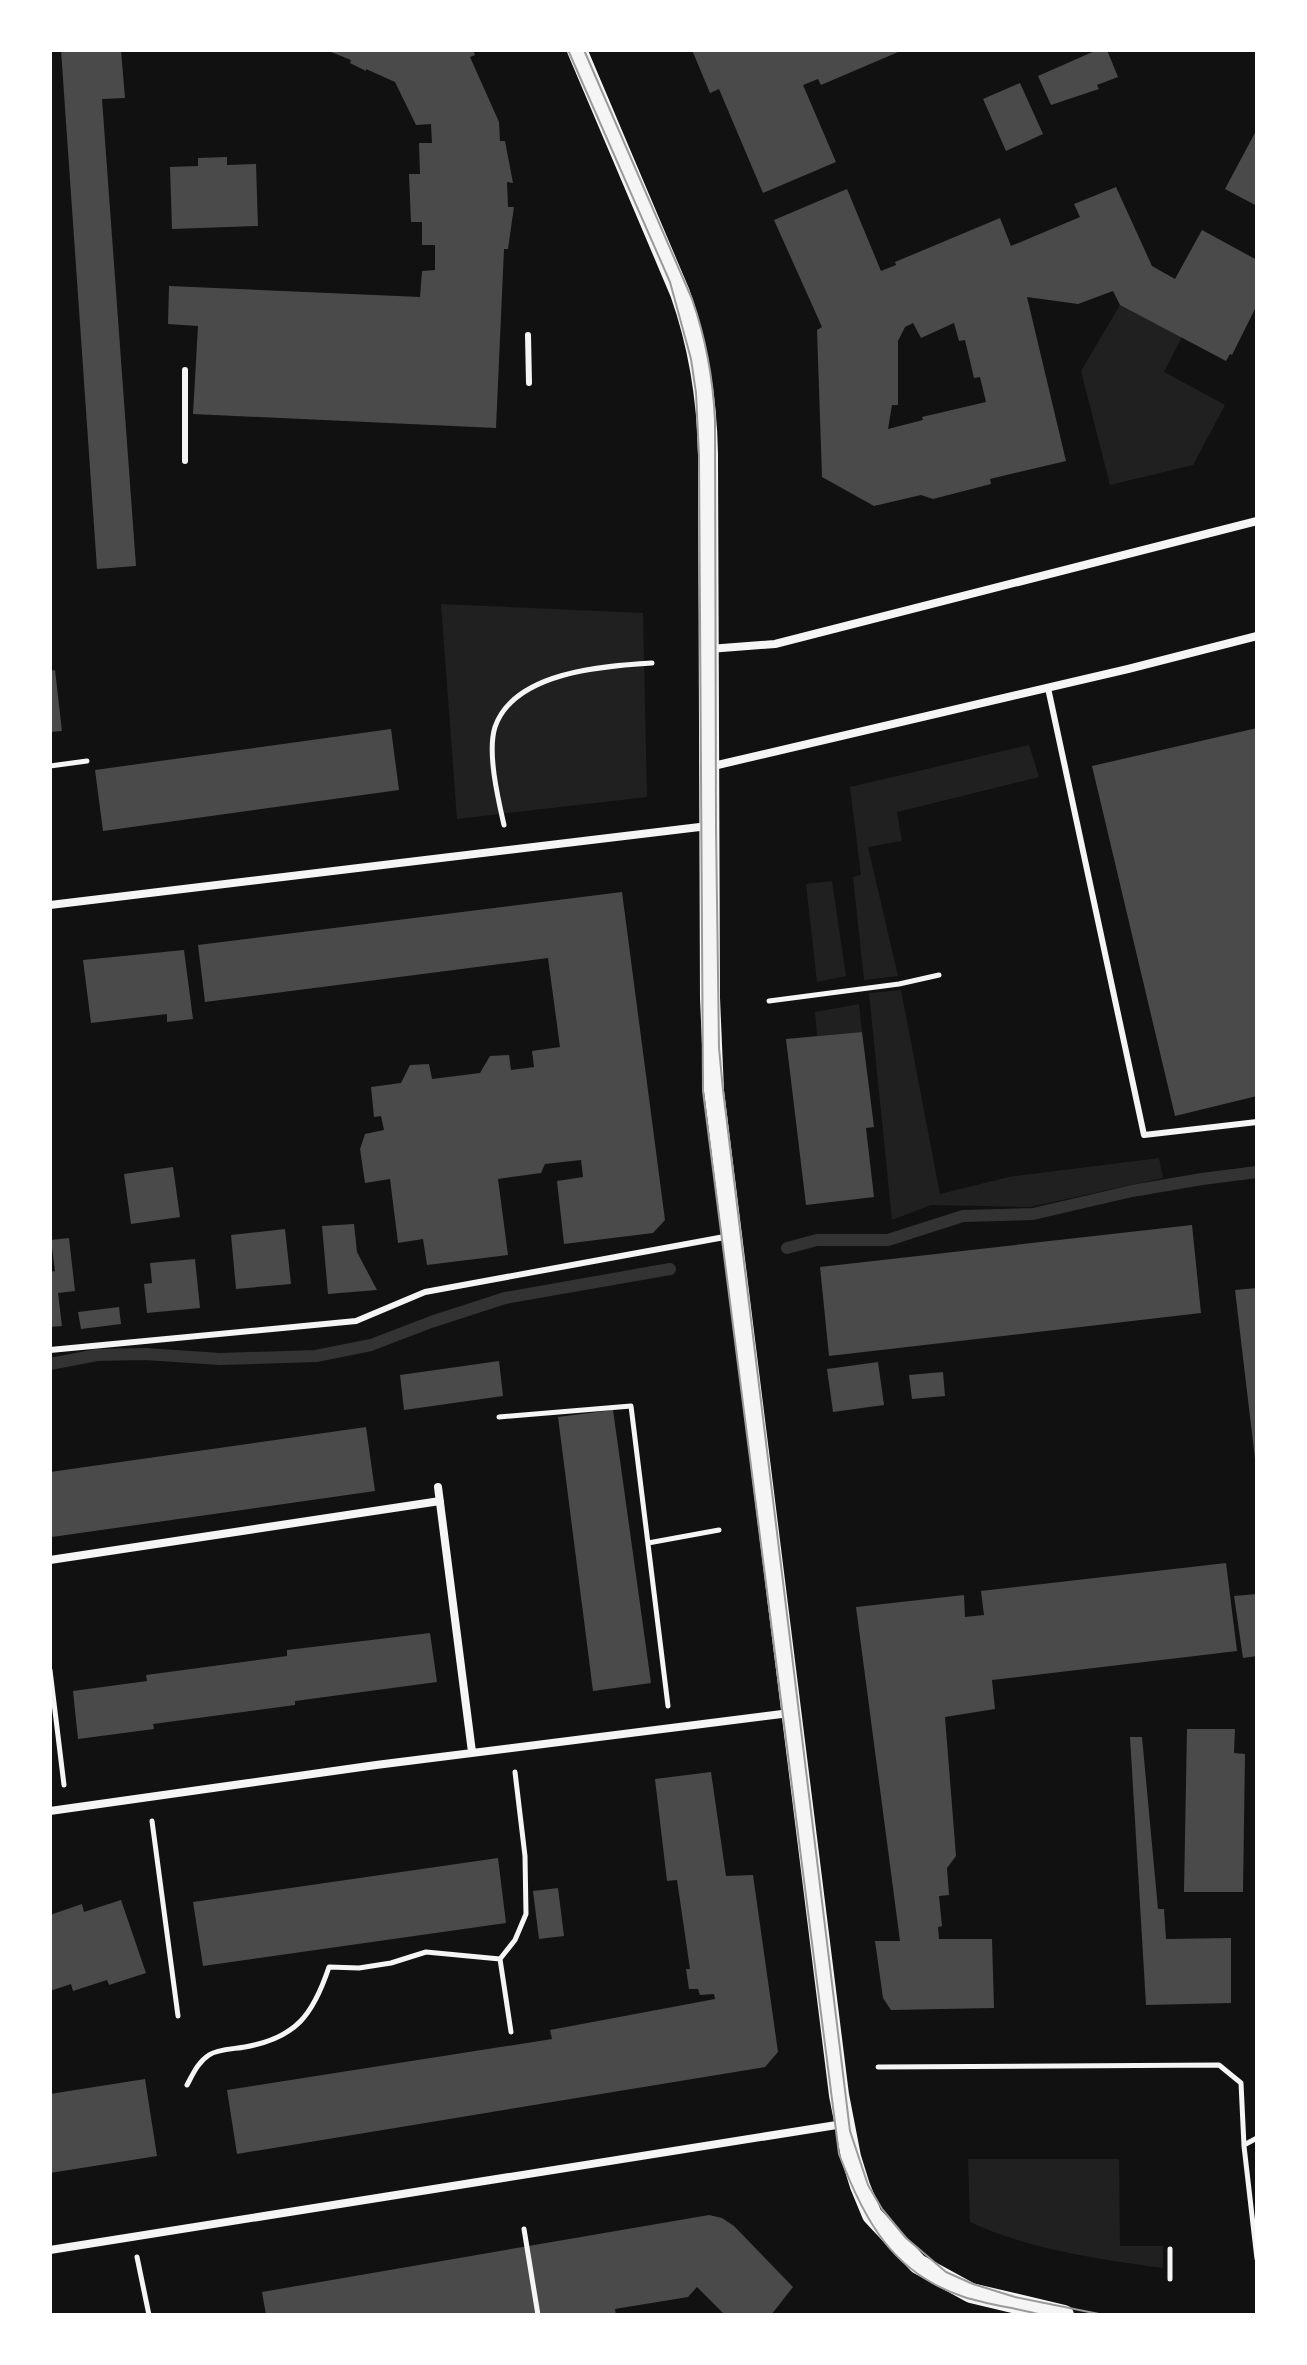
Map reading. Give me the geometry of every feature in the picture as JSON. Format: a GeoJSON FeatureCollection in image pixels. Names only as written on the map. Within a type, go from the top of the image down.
{"type":"FeatureCollection","features":[{"type":"Feature","properties":{"kind":"main road"},"geometry":{"type":"LineString","coordinates":[[577,50],[680,293],[701,367],[707,420],[710,998],[714,1091],[844,2124],[860,2186],[872,2215],[918,2264],[971,2293],[1064,2315]]}},
{"type":"Feature","properties":{"kind":"street"},"geometry":{"type":"LineString","coordinates":[[707,649],[775,644],[1257,521]]}},
{"type":"Feature","properties":{"kind":"street"},"geometry":{"type":"LineString","coordinates":[[708,767],[1257,636]]}},
{"type":"Feature","properties":{"kind":"street"},"geometry":{"type":"LineString","coordinates":[[50,905],[709,826]]}},
{"type":"Feature","properties":{"kind":"street"},"geometry":{"type":"LineString","coordinates":[[438,1487],[472,1752]]}},
{"type":"Feature","properties":{"kind":"street"},"geometry":{"type":"LineString","coordinates":[[50,1560],[440,1501]]}},
{"type":"Feature","properties":{"kind":"street"},"geometry":{"type":"LineString","coordinates":[[50,1811],[472,1752],[791,1712]]}},
{"type":"Feature","properties":{"kind":"street"},"geometry":{"type":"LineString","coordinates":[[50,2250],[844,2124]]}},
{"type":"Feature","properties":{"kind":"lane"},"geometry":{"type":"LineString","coordinates":[[528,335],[529,383]]}},
{"type":"Feature","properties":{"kind":"lane"},"geometry":{"type":"LineString","coordinates":[[185,370],[185,461]]}},
{"type":"Feature","properties":{"kind":"lane"},"geometry":{"type":"LineString","coordinates":[[1048,688],[1144,1135],[1257,1122]]}},
{"type":"Feature","properties":{"kind":"lane"},"geometry":{"type":"LineString","coordinates":[[50,1350],[356,1321],[425,1292],[731,1236]]}},
{"type":"Feature","properties":{"kind":"path"},"geometry":{"type":"LineString","coordinates":[[504,825],[492,752],[495,728],[507,705],[544,681],[586,669],[652,663]]}},
{"type":"Feature","properties":{"kind":"path"},"geometry":{"type":"LineString","coordinates":[[50,766],[87,761]]}},
{"type":"Feature","properties":{"kind":"path"},"geometry":{"type":"LineString","coordinates":[[769,1001],[899,984],[939,975]]}},
{"type":"Feature","properties":{"kind":"path"},"geometry":{"type":"LineString","coordinates":[[499,1417],[631,1406],[670,1727]]}},
{"type":"Feature","properties":{"kind":"path"},"geometry":{"type":"LineString","coordinates":[[648,1543],[719,1530]]}},
{"type":"Feature","properties":{"kind":"path"},"geometry":{"type":"LineString","coordinates":[[50,1670],[67,1809]]}},
{"type":"Feature","properties":{"kind":"path"},"geometry":{"type":"LineString","coordinates":[[511,1747],[525,1856],[526,1914],[515,1940],[500,1959],[511,2032]]}},
{"type":"Feature","properties":{"kind":"path"},"geometry":{"type":"LineString","coordinates":[[148,1796],[178,2016]]}},
{"type":"Feature","properties":{"kind":"path"},"geometry":{"type":"LineString","coordinates":[[187,2085],[196,2068],[211,2053],[268,2043],[294,2029],[318,1999],[329,1967],[359,1968],[391,1963],[426,1952],[500,1959]]}},
{"type":"Feature","properties":{"kind":"path"},"geometry":{"type":"LineString","coordinates":[[878,2067],[1219,2065],[1241,2083],[1244,2146],[1257,2259]]}},
{"type":"Feature","properties":{"kind":"path"},"geometry":{"type":"LineString","coordinates":[[1244,2146],[1257,2138]]}},
{"type":"Feature","properties":{"kind":"path"},"geometry":{"type":"LineString","coordinates":[[524,2229],[538,2315]]}},
{"type":"Feature","properties":{"kind":"path"},"geometry":{"type":"LineString","coordinates":[[1170,2249],[1170,2279]]}},
{"type":"Feature","properties":{"kind":"path"},"geometry":{"type":"LineString","coordinates":[[141,2280],[149,2315]]}},
{"type":"Feature","properties":{"kind":"shaded area"},"geometry":{"type":"Polygon","coordinates":[[[1120,305],[1182,337],[1164,372],[1225,405],[1193,465],[1110,485],[1081,371],[1120,305]]]}},
{"type":"Feature","properties":{"kind":"shaded area"},"geometry":{"type":"Polygon","coordinates":[[[441,604],[643,613],[647,797],[457,819],[441,604]]]}},
{"type":"Feature","properties":{"kind":"shaded area"},"geometry":{"type":"Polygon","coordinates":[[[1029,745],[1039,777],[897,812],[902,841],[868,847],[898,976],[864,980],[853,877],[861,875],[850,787],[1029,745]]]}},
{"type":"Feature","properties":{"kind":"shaded area"},"geometry":{"type":"Polygon","coordinates":[[[832,881],[846,976],[817,982],[806,884],[832,881]]]}},
{"type":"Feature","properties":{"kind":"shaded area"},"geometry":{"type":"Polygon","coordinates":[[[901,990],[940,1194],[1009,1177],[1159,1158],[1163,1178],[1030,1207],[931,1205],[892,1220],[869,993],[901,990]]]}},
{"type":"Feature","properties":{"kind":"shaded area"},"geometry":{"type":"Polygon","coordinates":[[[859,1004],[862,1032],[817,1036],[815,1012],[859,1004]]]}},
{"type":"Feature","properties":{"kind":"shaded area"},"geometry":{"type":"Polygon","coordinates":[[[968,2159],[1119,2159],[1120,2246],[1163,2246],[1163,2268],[1040,2246],[970,2222],[968,2159]]]}},
{"type":"Feature","properties":{"kind":"building"},"geometry":{"type":"Polygon","coordinates":[[[61,50],[121,50],[125,98],[102,99],[136,566],[97,569],[61,50]]]}},
{"type":"Feature","properties":{"kind":"building"},"geometry":{"type":"Polygon","coordinates":[[[326,50],[473,50],[475,55],[470,57],[499,122],[500,141],[505,141],[513,183],[507,182],[508,207],[514,207],[508,249],[504,249],[496,428],[193,414],[198,326],[168,324],[169,286],[420,297],[422,271],[435,270],[435,245],[422,245],[422,222],[411,222],[409,174],[420,174],[419,143],[432,143],[431,124],[416,125],[395,82],[326,50]]]}},
{"type":"Feature","properties":{"kind":"building"},"geometry":{"type":"Polygon","coordinates":[[[692,50],[903,50],[821,85],[818,79],[803,85],[836,162],[763,193],[719,89],[710,93],[692,50]]]}},
{"type":"Feature","properties":{"kind":"building"},"geometry":{"type":"Polygon","coordinates":[[[1097,50],[1107,50],[1118,77],[1097,85],[1099,89],[1051,105],[1038,76],[1097,50]]]}},
{"type":"Feature","properties":{"kind":"building"},"geometry":{"type":"Polygon","coordinates":[[[1020,83],[1043,134],[1006,151],[983,99],[1020,83]]]}},
{"type":"Feature","properties":{"kind":"building"},"geometry":{"type":"Polygon","coordinates":[[[1257,129],[1257,206],[1225,189],[1257,129]]]}},
{"type":"Feature","properties":{"kind":"building"},"geometry":{"type":"Polygon","coordinates":[[[227,157],[227,165],[256,164],[258,226],[172,229],[170,167],[198,166],[198,158],[227,157]]]}},
{"type":"Feature","properties":{"kind":"building"},"geometry":{"type":"Polygon","coordinates":[[[1116,187],[1152,266],[1175,279],[1202,230],[1257,260],[1257,305],[1232,355],[1226,361],[1120,305],[1113,291],[1078,304],[1027,297],[1066,461],[990,479],[991,484],[933,499],[921,495],[874,506],[822,477],[817,330],[822,327],[774,220],[847,189],[881,271],[896,265],[895,262],[1000,218],[1011,246],[1080,217],[1074,204],[1116,187]],[[913,323],[905,327],[898,341],[898,405],[892,405],[888,429],[923,420],[922,417],[986,402],[980,377],[974,378],[965,340],[959,341],[954,323],[921,338],[913,323]]]}},
{"type":"Feature","properties":{"kind":"building"},"geometry":{"type":"Polygon","coordinates":[[[55,670],[62,731],[50,732],[50,671],[55,670]]]}},
{"type":"Feature","properties":{"kind":"building"},"geometry":{"type":"Polygon","coordinates":[[[1257,728],[1257,1096],[1175,1116],[1092,766],[1257,728]]]}},
{"type":"Feature","properties":{"kind":"building"},"geometry":{"type":"Polygon","coordinates":[[[391,729],[399,790],[103,831],[95,770],[391,729]]]}},
{"type":"Feature","properties":{"kind":"building"},"geometry":{"type":"Polygon","coordinates":[[[622,892],[665,1220],[653,1233],[564,1244],[557,1181],[583,1177],[581,1160],[545,1164],[541,1173],[498,1179],[508,1255],[427,1265],[423,1239],[398,1243],[390,1179],[365,1183],[360,1149],[365,1134],[384,1130],[381,1116],[374,1117],[371,1087],[401,1083],[410,1065],[429,1064],[432,1079],[480,1073],[490,1056],[509,1055],[511,1070],[534,1067],[532,1051],[560,1047],[548,958],[205,1002],[198,945],[622,892]]]}},
{"type":"Feature","properties":{"kind":"building"},"geometry":{"type":"Polygon","coordinates":[[[184,950],[193,1019],[167,1022],[167,1014],[91,1023],[83,960],[184,950]]]}},
{"type":"Feature","properties":{"kind":"building"},"geometry":{"type":"Polygon","coordinates":[[[862,1032],[874,1127],[866,1128],[874,1197],[806,1205],[786,1039],[862,1032]]]}},
{"type":"Feature","properties":{"kind":"building"},"geometry":{"type":"Polygon","coordinates":[[[173,1167],[180,1217],[131,1224],[124,1174],[173,1167]]]}},
{"type":"Feature","properties":{"kind":"building"},"geometry":{"type":"Polygon","coordinates":[[[354,1224],[357,1252],[377,1290],[328,1294],[322,1226],[354,1224]]]}},
{"type":"Feature","properties":{"kind":"building"},"geometry":{"type":"Polygon","coordinates":[[[1192,1225],[1201,1313],[829,1356],[820,1267],[1192,1225]]]}},
{"type":"Feature","properties":{"kind":"building"},"geometry":{"type":"Polygon","coordinates":[[[285,1229],[291,1284],[236,1289],[231,1235],[285,1229]]]}},
{"type":"Feature","properties":{"kind":"building"},"geometry":{"type":"Polygon","coordinates":[[[69,1238],[75,1291],[58,1293],[62,1326],[50,1327],[50,1272],[55,1271],[51,1240],[69,1238]]]}},
{"type":"Feature","properties":{"kind":"building"},"geometry":{"type":"Polygon","coordinates":[[[195,1259],[200,1308],[147,1313],[144,1284],[152,1283],[150,1263],[195,1259]]]}},
{"type":"Feature","properties":{"kind":"building"},"geometry":{"type":"Polygon","coordinates":[[[1257,1288],[1257,1459],[1255,1459],[1235,1290],[1257,1288]]]}},
{"type":"Feature","properties":{"kind":"building"},"geometry":{"type":"Polygon","coordinates":[[[119,1307],[121,1324],[81,1329],[78,1312],[119,1307]]]}},
{"type":"Feature","properties":{"kind":"building"},"geometry":{"type":"Polygon","coordinates":[[[499,1361],[503,1396],[404,1410],[400,1375],[499,1361]]]}},
{"type":"Feature","properties":{"kind":"building"},"geometry":{"type":"Polygon","coordinates":[[[878,1362],[884,1405],[833,1412],[827,1369],[878,1362]]]}},
{"type":"Feature","properties":{"kind":"building"},"geometry":{"type":"Polygon","coordinates":[[[943,1372],[945,1396],[912,1399],[909,1375],[943,1372]]]}},
{"type":"Feature","properties":{"kind":"building"},"geometry":{"type":"Polygon","coordinates":[[[613,1410],[651,1683],[593,1691],[558,1417],[613,1410]]]}},
{"type":"Feature","properties":{"kind":"building"},"geometry":{"type":"Polygon","coordinates":[[[366,1427],[375,1491],[52,1537],[50,1472],[366,1427]]]}},
{"type":"Feature","properties":{"kind":"building"},"geometry":{"type":"Polygon","coordinates":[[[1226,1563],[1237,1651],[992,1680],[995,1709],[945,1717],[956,1856],[947,1868],[949,1895],[939,1896],[942,1926],[938,1927],[939,1939],[992,1939],[994,2008],[891,2010],[883,1998],[875,1941],[900,1941],[856,1607],[964,1595],[965,1617],[984,1615],[981,1591],[1226,1563]]]}},
{"type":"Feature","properties":{"kind":"building"},"geometry":{"type":"Polygon","coordinates":[[[1257,1594],[1257,1656],[1243,1658],[1234,1596],[1257,1594]]]}},
{"type":"Feature","properties":{"kind":"building"},"geometry":{"type":"Polygon","coordinates":[[[430,1633],[437,1682],[295,1701],[295,1705],[153,1724],[154,1729],[78,1739],[73,1691],[147,1681],[146,1675],[287,1656],[287,1650],[430,1633]]]}},
{"type":"Feature","properties":{"kind":"building"},"geometry":{"type":"Polygon","coordinates":[[[1187,1729],[1235,1729],[1234,1753],[1245,1754],[1243,1892],[1184,1892],[1187,1729]]]}},
{"type":"Feature","properties":{"kind":"building"},"geometry":{"type":"Polygon","coordinates":[[[1130,1737],[1142,1737],[1158,1909],[1164,1909],[1166,1939],[1231,1938],[1231,2003],[1146,2005],[1130,1737]]]}},
{"type":"Feature","properties":{"kind":"building"},"geometry":{"type":"Polygon","coordinates":[[[711,1772],[726,1876],[753,1875],[778,2052],[765,2067],[237,2154],[227,2090],[552,2039],[550,2030],[715,1999],[714,1994],[700,1995],[698,1989],[689,1989],[686,1969],[690,1969],[677,1880],[667,1881],[655,1779],[711,1772]]]}},
{"type":"Feature","properties":{"kind":"building"},"geometry":{"type":"Polygon","coordinates":[[[498,1858],[506,1923],[203,1966],[193,1902],[498,1858]]]}},
{"type":"Feature","properties":{"kind":"building"},"geometry":{"type":"Polygon","coordinates":[[[558,1888],[564,1936],[539,1939],[533,1891],[558,1888]]]}},
{"type":"Feature","properties":{"kind":"building"},"geometry":{"type":"Polygon","coordinates":[[[121,1900],[146,1973],[109,1985],[107,1980],[73,1991],[71,1984],[50,1991],[50,1915],[82,1904],[84,1912],[121,1900]]]}},
{"type":"Feature","properties":{"kind":"building"},"geometry":{"type":"Polygon","coordinates":[[[145,2079],[157,2156],[50,2173],[50,2094],[145,2079]]]}},
{"type":"Feature","properties":{"kind":"building"},"geometry":{"type":"Polygon","coordinates":[[[709,2215],[722,2218],[734,2226],[793,2287],[771,2315],[725,2315],[697,2287],[688,2297],[615,2309],[616,2315],[266,2315],[262,2292],[709,2215]]]}},
{"type":"Feature","properties":{"kind":"waterway"},"geometry":{"type":"LineString","coordinates":[[787,1248],[817,1240],[888,1240],[963,1216],[1033,1214],[1132,1191],[1257,1172]]}},
{"type":"Feature","properties":{"kind":"waterway"},"geometry":{"type":"LineString","coordinates":[[50,1364],[97,1355],[145,1354],[220,1359],[316,1356],[371,1345],[505,1298],[670,1269]]}},
{"type":"Feature","properties":{"kind":"tram line"},"geometry":{"type":"LineString","coordinates":[[568,50],[670,282],[691,359],[696,393],[703,1091],[839,2154],[859,2201],[899,2259],[939,2287],[964,2297],[1042,2315]]}},
{"type":"Feature","properties":{"kind":"tram line"},"geometry":{"type":"LineString","coordinates":[[584,50],[692,299],[705,344],[713,389],[719,1048],[850,2131],[868,2185],[882,2209],[906,2238],[946,2272],[1015,2297],[1104,2315]]}}]}
